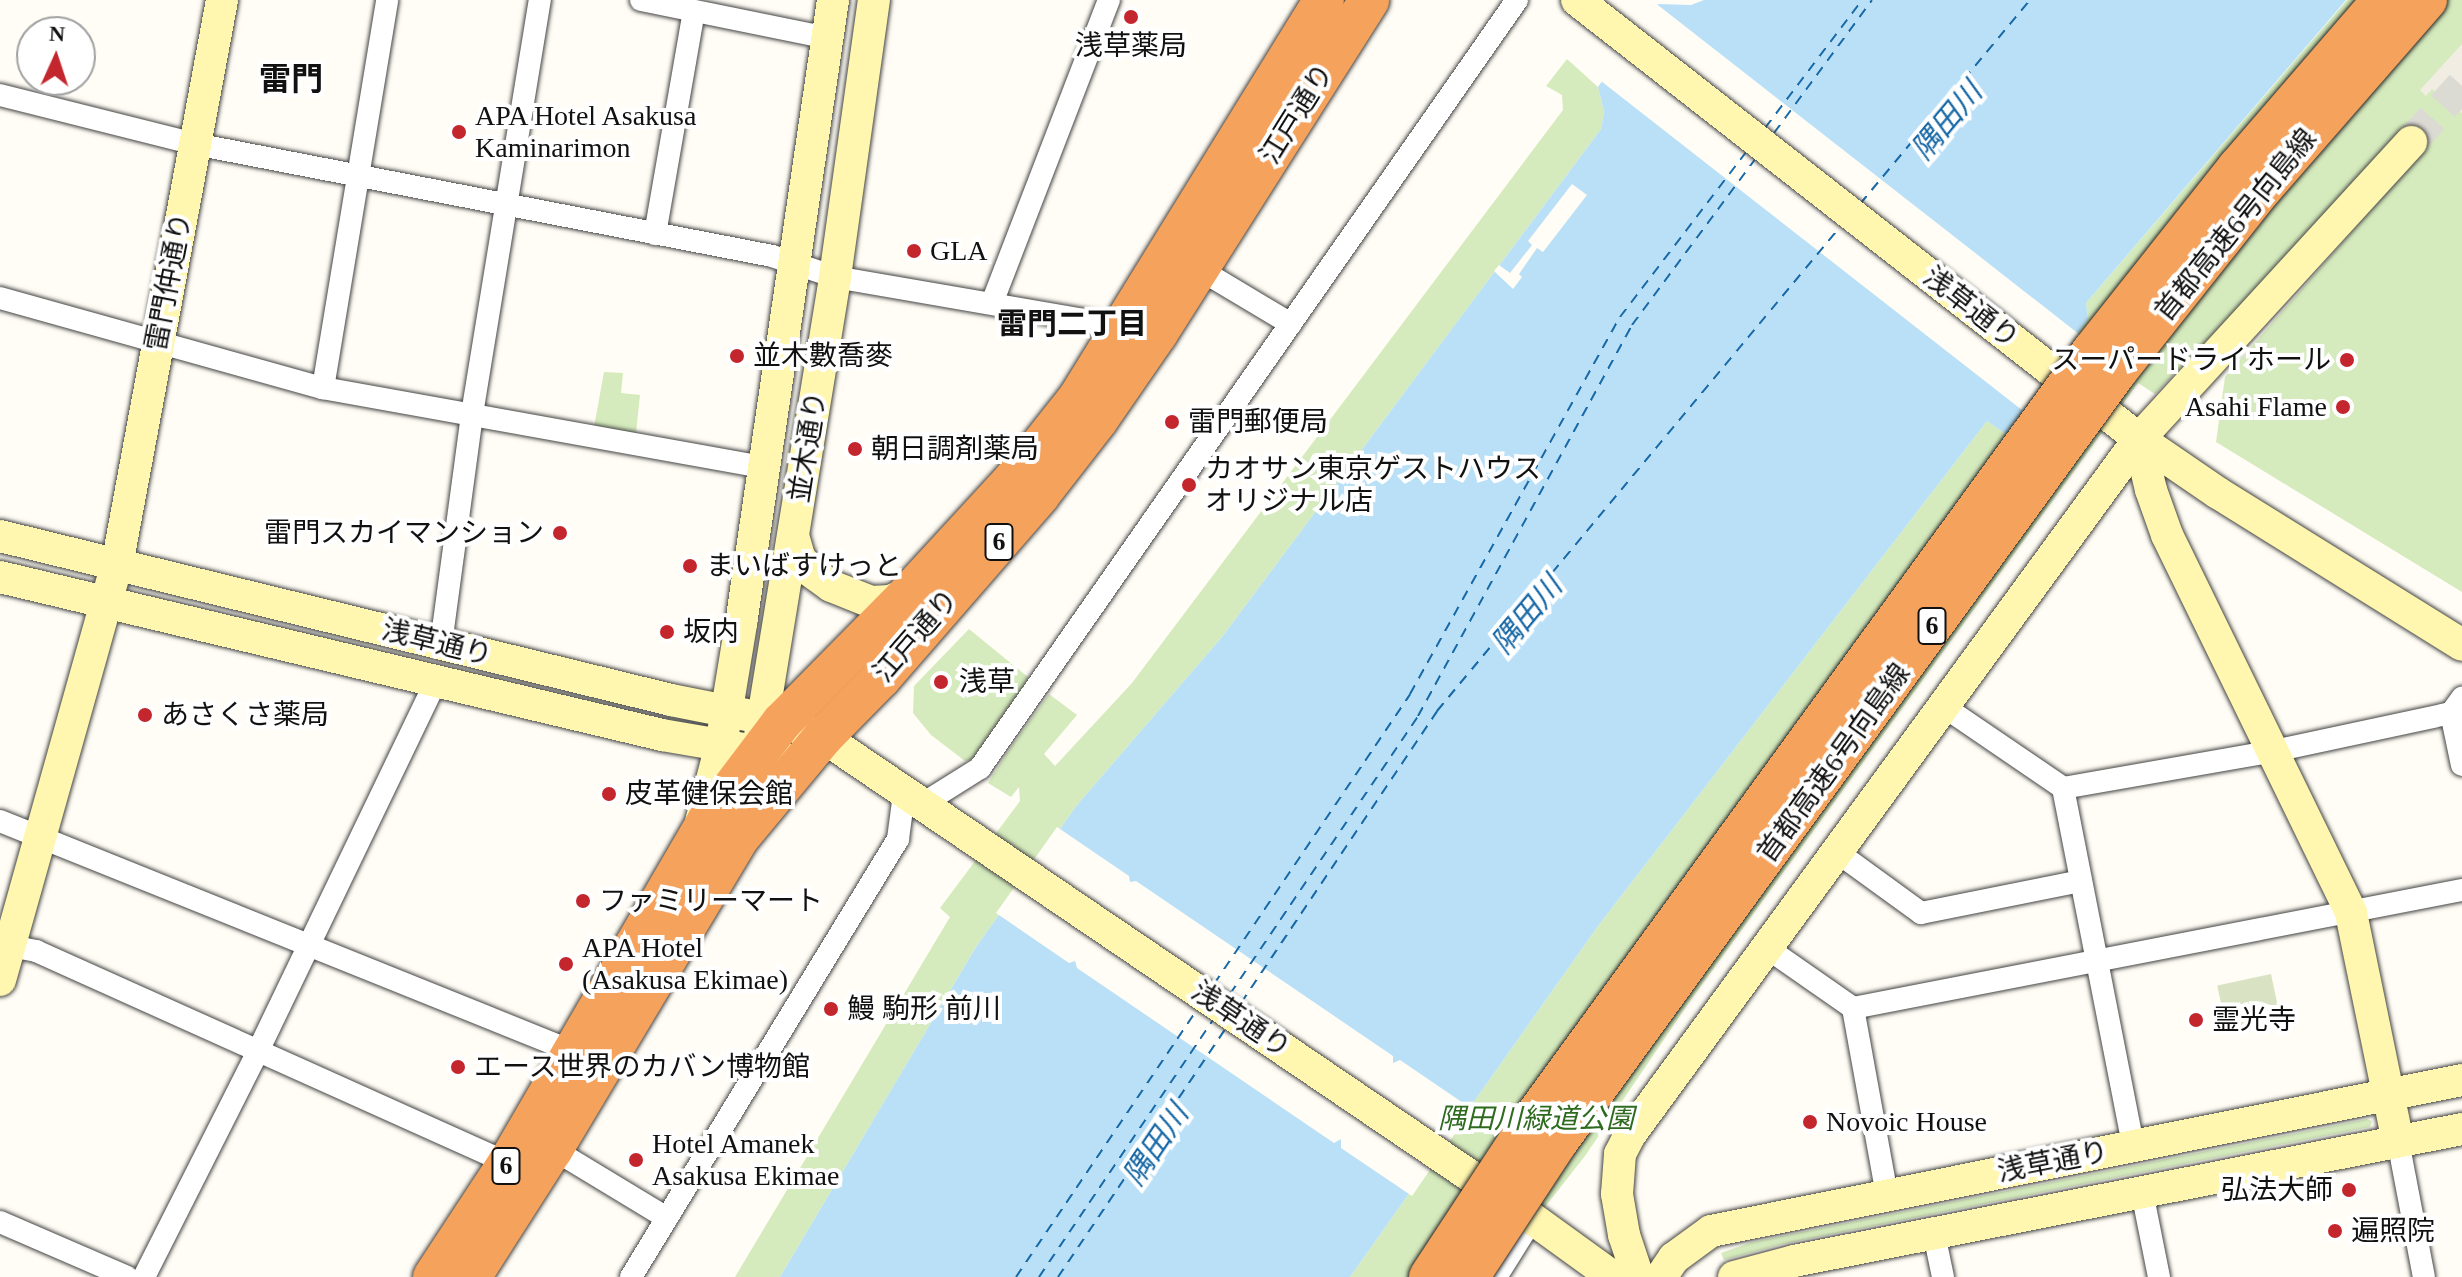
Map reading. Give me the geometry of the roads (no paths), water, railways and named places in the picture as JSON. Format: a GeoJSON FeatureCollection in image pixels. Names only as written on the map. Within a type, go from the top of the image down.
{"type":"FeatureCollection","features":[{"type":"Feature","properties":{"kind":"highway","name":"江戸通り"},"geometry":{"type":"LineString","coordinates":[[471,1277],[553,1149],[740,837],[813,748],[881,678],[1039,496],[1142,330],[1324,0]]}},
{"type":"Feature","properties":{"kind":"highway","name":"江戸通り"},"geometry":{"type":"LineString","coordinates":[[433,1277],[508,1163],[756,734],[910,592],[1014,479],[1078,398],[1199,269],[1369,0]]}},
{"type":"Feature","properties":{"kind":"highway","name":"首都高速6号向島線"},"geometry":{"type":"LineString","coordinates":[[1429,1277],[1558,1084],[2092,351],[2238,167],[2382,0]]}},
{"type":"Feature","properties":{"kind":"highway","name":"首都高速6号向島線"},"geometry":{"type":"LineString","coordinates":[[1469,1277],[1557,1143],[2116,373],[2262,189],[2427,0]]}},
{"type":"Feature","properties":{"kind":"highway"},"geometry":{"type":"LineString","coordinates":[[740,837],[756,734]]}},
{"type":"Feature","properties":{"kind":"main road","name":"雷門仲通り"},"geometry":{"type":"LineString","coordinates":[[0,980],[5,945],[41,836],[117,565],[222,0]]}},
{"type":"Feature","properties":{"kind":"main road","name":"並木通り"},"geometry":{"type":"LineString","coordinates":[[833,0],[727,711],[756,734],[794,539],[874,0]]}},
{"type":"Feature","properties":{"kind":"main road","name":"浅草通り"},"geometry":{"type":"LineString","coordinates":[[1587,8],[2139,439],[2218,493],[2462,645]]}},
{"type":"Feature","properties":{"kind":"main road"},"geometry":{"type":"LineString","coordinates":[[1638,1277],[1619,1218],[1617,1194],[1620,1154],[1629,1136],[2139,439],[2271,299],[2411,142]]}},
{"type":"Feature","properties":{"kind":"main road"},"geometry":{"type":"LineString","coordinates":[[2139,439],[2151,490],[2167,535],[2351,913],[2398,1141]]}},
{"type":"Feature","properties":{"kind":"main road","name":"浅草通り"},"geometry":{"type":"LineString","coordinates":[[0,536],[727,711]]}},
{"type":"Feature","properties":{"kind":"main road"},"geometry":{"type":"LineString","coordinates":[[794,539],[799,557],[809,570],[831,586],[871,602],[890,601],[910,592]]}},
{"type":"Feature","properties":{"kind":"main road"},"geometry":{"type":"LineString","coordinates":[[749,571],[753,581],[765,590],[780,586],[788,574]]}},
{"type":"Feature","properties":{"kind":"main road","name":"浅草通り"},"geometry":{"type":"LineString","coordinates":[[0,577],[662,735],[756,734],[813,748],[865,768],[1526,1214],[1613,1277]]}},
{"type":"Feature","properties":{"kind":"main road","name":"浅草通り"},"geometry":{"type":"LineString","coordinates":[[1661,1277],[1674,1258],[1711,1231],[2462,1080]]}},
{"type":"Feature","properties":{"kind":"main road","name":"浅草通り"},"geometry":{"type":"LineString","coordinates":[[1734,1277],[1794,1261],[2462,1129]]}},
{"type":"Feature","properties":{"kind":"street"},"geometry":{"type":"LineString","coordinates":[[323,388],[387,0]]}},
{"type":"Feature","properties":{"kind":"street"},"geometry":{"type":"LineString","coordinates":[[441,644],[472,414],[540,0]]}},
{"type":"Feature","properties":{"kind":"street"},"geometry":{"type":"LineString","coordinates":[[641,0],[827,38]]}},
{"type":"Feature","properties":{"kind":"street"},"geometry":{"type":"LineString","coordinates":[[992,303],[1109,0]]}},
{"type":"Feature","properties":{"kind":"street"},"geometry":{"type":"LineString","coordinates":[[631,1277],[898,839],[913,799],[980,768],[1517,0]]}},
{"type":"Feature","properties":{"kind":"street"},"geometry":{"type":"LineString","coordinates":[[655,234],[694,11]]}},
{"type":"Feature","properties":{"kind":"street"},"geometry":{"type":"LineString","coordinates":[[0,95],[195,144],[655,234],[794,263],[835,277],[1142,330]]}},
{"type":"Feature","properties":{"kind":"street"},"geometry":{"type":"LineString","coordinates":[[1199,269],[1291,324]]}},
{"type":"Feature","properties":{"kind":"street"},"geometry":{"type":"LineString","coordinates":[[0,298],[323,388],[762,467]]}},
{"type":"Feature","properties":{"kind":"street"},"geometry":{"type":"LineString","coordinates":[[144,1277],[310,945],[436,681]]}},
{"type":"Feature","properties":{"kind":"street"},"geometry":{"type":"LineString","coordinates":[[1943,706],[2063,788],[2274,751],[2457,706],[2462,765]]}},
{"type":"Feature","properties":{"kind":"street"},"geometry":{"type":"LineString","coordinates":[[2063,788],[2133,1145]]}},
{"type":"Feature","properties":{"kind":"street"},"geometry":{"type":"LineString","coordinates":[[0,821],[574,1052]]}},
{"type":"Feature","properties":{"kind":"street"},"geometry":{"type":"LineString","coordinates":[[1837,852],[1921,913],[2081,881]]}},
{"type":"Feature","properties":{"kind":"street"},"geometry":{"type":"LineString","coordinates":[[1853,1008],[2462,890]]}},
{"type":"Feature","properties":{"kind":"street"},"geometry":{"type":"LineString","coordinates":[[5,945],[36,951],[257,1053],[508,1163]]}},
{"type":"Feature","properties":{"kind":"street"},"geometry":{"type":"LineString","coordinates":[[1767,948],[1853,1008],[1887,1195]]}},
{"type":"Feature","properties":{"kind":"street"},"geometry":{"type":"LineString","coordinates":[[2398,1141],[2424,1277]]}},
{"type":"Feature","properties":{"kind":"street"},"geometry":{"type":"LineString","coordinates":[[553,1149],[667,1218]]}},
{"type":"Feature","properties":{"kind":"street"},"geometry":{"type":"LineString","coordinates":[[2142,1192],[2159,1277]]}},
{"type":"Feature","properties":{"kind":"street"},"geometry":{"type":"LineString","coordinates":[[1496,1277],[1526,1214]]}},
{"type":"Feature","properties":{"kind":"street"},"geometry":{"type":"LineString","coordinates":[[0,1222],[127,1277]]}},
{"type":"Feature","properties":{"kind":"street"},"geometry":{"type":"LineString","coordinates":[[1934,1234],[1943,1277]]}},
{"type":"Feature","properties":{"kind":"water","name":"隅田川"},"geometry":{"type":"Polygon","coordinates":[[[1704,0],[2346,0],[2086,303],[2088,319],[2006,434],[1987,421],[1598,926],[1350,1277],[780,1277],[976,947],[1077,805],[1222,637],[1601,129],[1604,112],[1598,87],[1658,4],[1691,5],[1704,0]]]}},
{"type":"Feature","properties":{"kind":"tunnel"},"geometry":{"type":"LineString","coordinates":[[2411,142],[2462,85]]}},
{"type":"Feature","properties":{"kind":"place","name":"浅草薬局"},"geometry":{"type":"Point","coordinates":[1131,17]}},
{"type":"Feature","properties":{"kind":"place","name":"APA Hotel Asakusa Kaminarimon"},"geometry":{"type":"Point","coordinates":[459,132]}},
{"type":"Feature","properties":{"kind":"place","name":"GLA"},"geometry":{"type":"Point","coordinates":[914,251]}},
{"type":"Feature","properties":{"kind":"place","name":"並木數喬麥"},"geometry":{"type":"Point","coordinates":[737,356]}},
{"type":"Feature","properties":{"kind":"place","name":"スーパードライホール"},"geometry":{"type":"Point","coordinates":[2347,360]}},
{"type":"Feature","properties":{"kind":"place","name":"Asahi Flame"},"geometry":{"type":"Point","coordinates":[2343,407]}},
{"type":"Feature","properties":{"kind":"place","name":"雷門郵便局"},"geometry":{"type":"Point","coordinates":[1172,422]}},
{"type":"Feature","properties":{"kind":"place","name":"朝日調剤薬局"},"geometry":{"type":"Point","coordinates":[855,449]}},
{"type":"Feature","properties":{"kind":"place","name":"カオサン東京ゲストハウス オリジナル店"},"geometry":{"type":"Point","coordinates":[1189,485]}},
{"type":"Feature","properties":{"kind":"place","name":"雷門スカイマンション"},"geometry":{"type":"Point","coordinates":[560,533]}},
{"type":"Feature","properties":{"kind":"place","name":"まいばすけっと"},"geometry":{"type":"Point","coordinates":[690,566]}},
{"type":"Feature","properties":{"kind":"place","name":"坂内"},"geometry":{"type":"Point","coordinates":[667,632]}},
{"type":"Feature","properties":{"kind":"place","name":"浅草"},"geometry":{"type":"Point","coordinates":[941,682]}},
{"type":"Feature","properties":{"kind":"place","name":"あさくさ薬局"},"geometry":{"type":"Point","coordinates":[145,715]}},
{"type":"Feature","properties":{"kind":"place","name":"皮革健保会館"},"geometry":{"type":"Point","coordinates":[609,794]}},
{"type":"Feature","properties":{"kind":"place","name":"ファミリーマート"},"geometry":{"type":"Point","coordinates":[583,901]}},
{"type":"Feature","properties":{"kind":"place","name":"APA Hotel (Asakusa Ekimae)"},"geometry":{"type":"Point","coordinates":[566,964]}},
{"type":"Feature","properties":{"kind":"place","name":"鰻 駒形 前川"},"geometry":{"type":"Point","coordinates":[831,1009]}},
{"type":"Feature","properties":{"kind":"place","name":"霊光寺"},"geometry":{"type":"Point","coordinates":[2196,1020]}},
{"type":"Feature","properties":{"kind":"place","name":"エース世界のカバン博物館"},"geometry":{"type":"Point","coordinates":[458,1067]}},
{"type":"Feature","properties":{"kind":"place","name":"Novoic House"},"geometry":{"type":"Point","coordinates":[1810,1122]}},
{"type":"Feature","properties":{"kind":"place","name":"Hotel Amanek Asakusa Ekimae"},"geometry":{"type":"Point","coordinates":[636,1160]}},
{"type":"Feature","properties":{"kind":"place","name":"弘法大師"},"geometry":{"type":"Point","coordinates":[2349,1190]}},
{"type":"Feature","properties":{"kind":"place","name":"遍照院"},"geometry":{"type":"Point","coordinates":[2335,1231]}},
{"type":"Feature","properties":{"kind":"district","name":"雷門"},"geometry":{"type":"Point","coordinates":[291,79]}},
{"type":"Feature","properties":{"kind":"district","name":"雷門二丁目"},"geometry":{"type":"Point","coordinates":[1072,324]}},
{"type":"Feature","properties":{"kind":"park label","name":"隅田川緑道公園"},"geometry":{"type":"Point","coordinates":[1536,1119]}}]}
